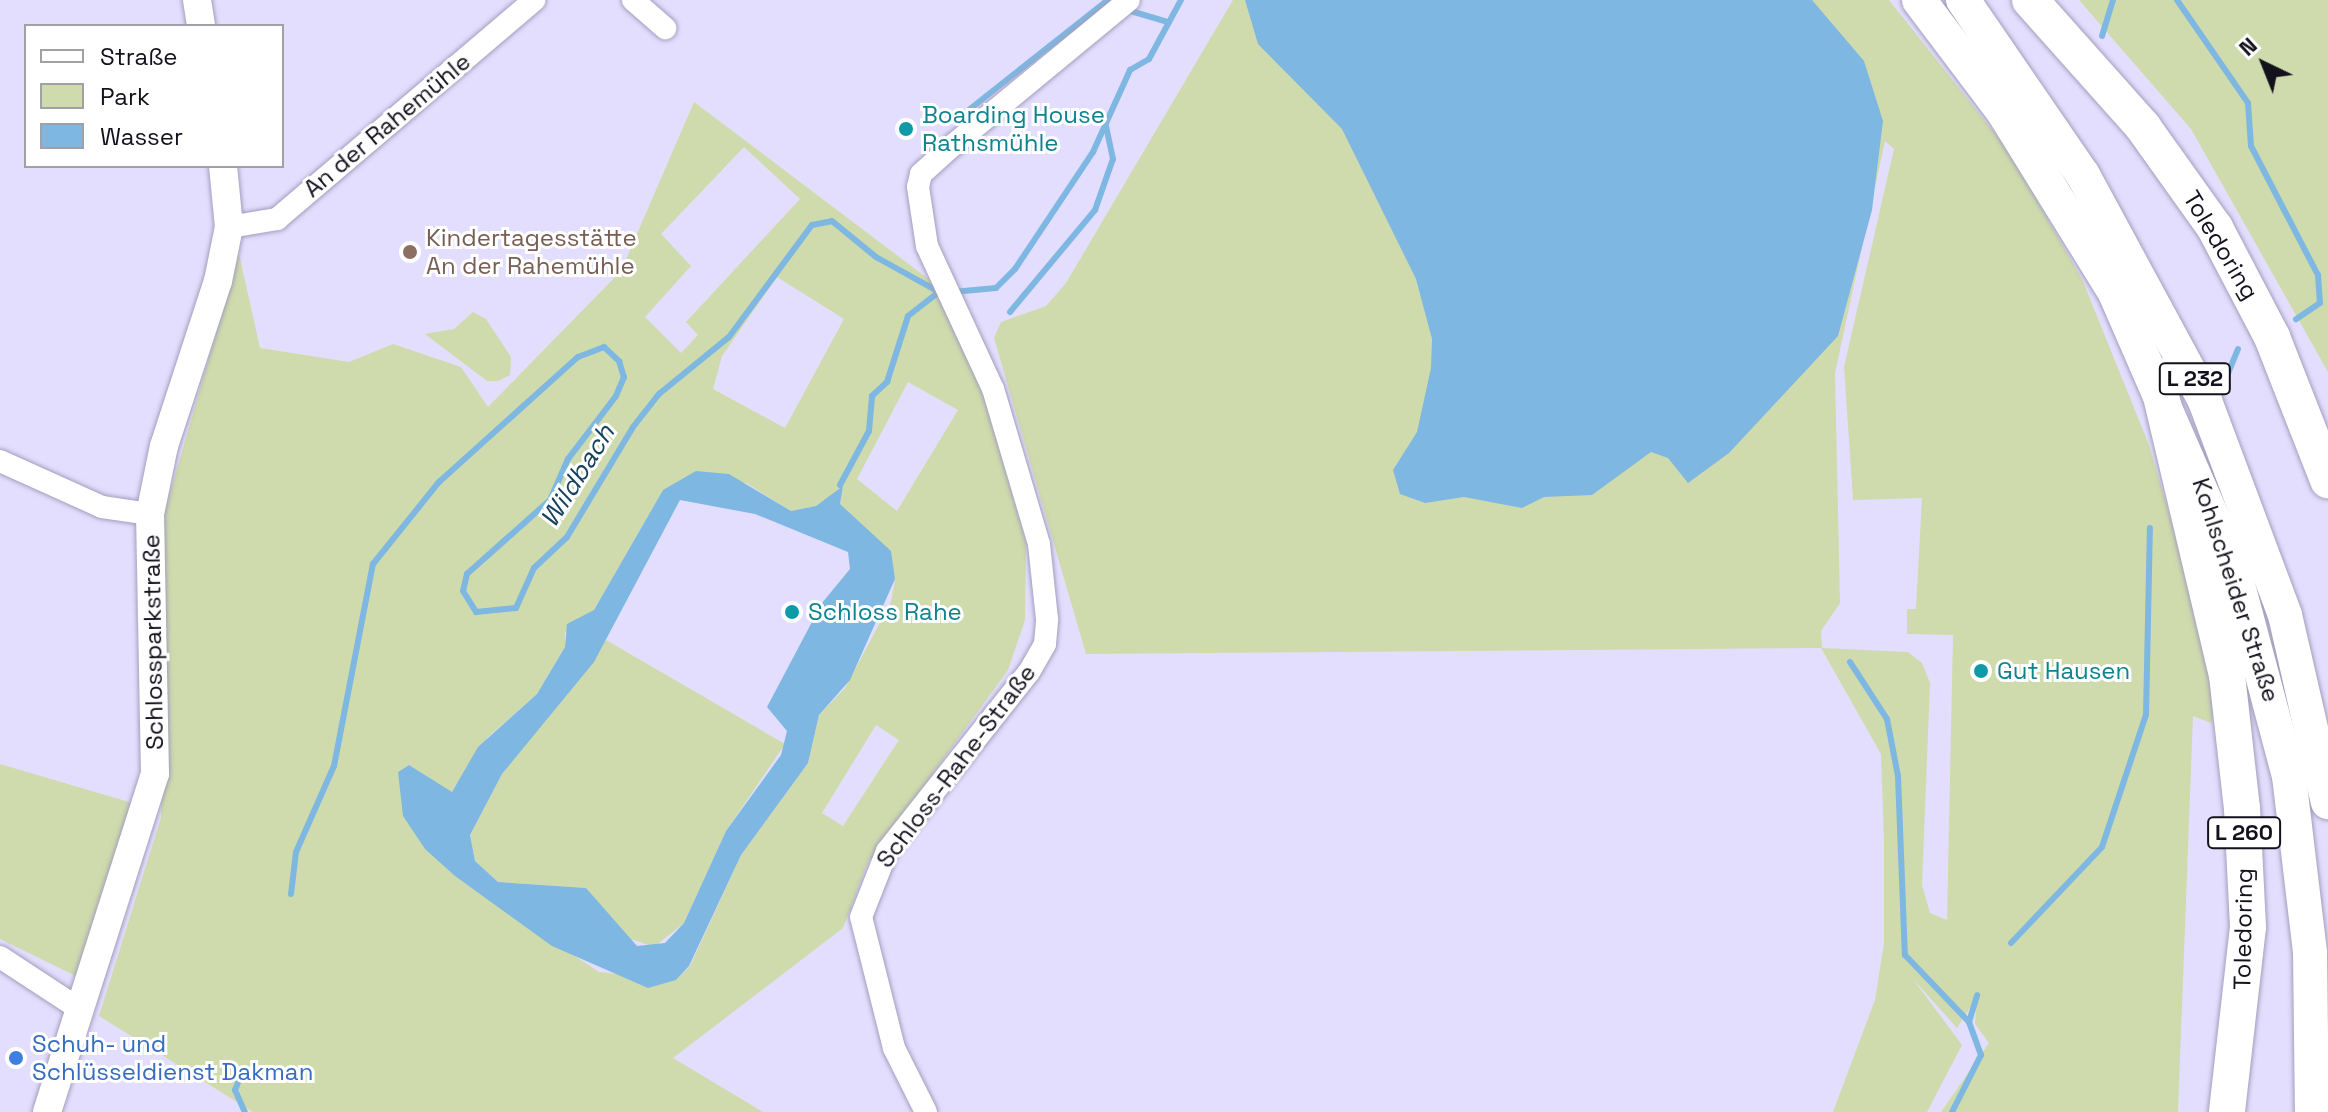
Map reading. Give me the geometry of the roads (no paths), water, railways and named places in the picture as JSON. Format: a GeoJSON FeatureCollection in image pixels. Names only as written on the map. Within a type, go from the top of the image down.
{"type":"FeatureCollection","features":[{"type":"Feature","properties":{"kind":"highway","name":"Toledoring"},"geometry":{"type":"LineString","coordinates":[[2030,0],[2143,127],[2215,228],[2272,337],[2328,480]]}},
{"type":"Feature","properties":{"kind":"highway","name":"Toledoring"},"geometry":{"type":"LineString","coordinates":[[2156,375],[2202,555],[2227,675],[2247,912],[2227,1112]]}},
{"type":"Feature","properties":{"kind":"main road","name":"Kohlscheider Straße"},"geometry":{"type":"LineString","coordinates":[[1919,0],[2057,195],[2156,375],[2232,562],[2274,700],[2310,953],[2312,1112]]}},
{"type":"Feature","properties":{"kind":"main road","name":"Kohlscheider Straße"},"geometry":{"type":"LineString","coordinates":[[1963,0],[2083,175],[2205,401],[2285,615],[2328,802]]}},
{"type":"Feature","properties":{"kind":"street"},"geometry":{"type":"LineString","coordinates":[[197,0],[201,24]]}},
{"type":"Feature","properties":{"kind":"street","name":"An der Rahemühle"},"geometry":{"type":"LineString","coordinates":[[229,227],[277,219],[534,0]]}},
{"type":"Feature","properties":{"kind":"street"},"geometry":{"type":"LineString","coordinates":[[633,0],[665,28]]}},
{"type":"Feature","properties":{"kind":"street","name":"Schloss-Rahe-Straße"},"geometry":{"type":"LineString","coordinates":[[926,1112],[894,1048],[861,917],[887,851],[1029,672],[1045,644],[1047,619],[1039,544],[993,389],[927,246],[921,174],[1123,7]]}},
{"type":"Feature","properties":{"kind":"street","name":"Schlossparkstraße"},"geometry":{"type":"LineString","coordinates":[[47,1112],[155,774],[150,514],[229,227],[223,168]]}},
{"type":"Feature","properties":{"kind":"street"},"geometry":{"type":"LineString","coordinates":[[0,461],[102,507],[150,514]]}},
{"type":"Feature","properties":{"kind":"street"},"geometry":{"type":"LineString","coordinates":[[0,957],[81,1010]]}},
{"type":"Feature","properties":{"kind":"water"},"geometry":{"type":"Polygon","coordinates":[[[1245,0],[1812,0],[1864,61],[1883,121],[1872,210],[1838,336],[1729,453],[1688,483],[1668,458],[1651,452],[1592,495],[1544,497],[1522,508],[1464,497],[1425,503],[1400,494],[1393,470],[1417,432],[1431,368],[1432,339],[1416,279],[1342,129],[1258,44],[1245,0]]]}},
{"type":"Feature","properties":{"kind":"water"},"geometry":{"type":"Polygon","coordinates":[[[696,471],[729,474],[791,511],[816,506],[843,486],[840,504],[891,551],[895,579],[850,680],[819,715],[808,763],[741,855],[689,966],[676,980],[648,988],[552,946],[455,876],[425,849],[403,816],[398,772],[409,765],[452,792],[478,747],[537,694],[565,647],[567,624],[594,610],[663,490],[696,471]],[[680,500],[594,662],[502,774],[470,835],[475,861],[498,882],[586,888],[637,946],[665,943],[684,923],[726,831],[781,755],[787,731],[767,707],[822,603],[850,569],[848,552],[755,514],[680,500]]]}},
{"type":"Feature","properties":{"kind":"waterway"},"geometry":{"type":"LineString","coordinates":[[956,120],[1108,0],[1114,4]]}},
{"type":"Feature","properties":{"kind":"waterway","name":"Wildbach"},"geometry":{"type":"LineString","coordinates":[[953,292],[996,288],[1015,269],[1093,152],[1130,70],[1149,59],[1181,0]]}},
{"type":"Feature","properties":{"kind":"waterway"},"geometry":{"type":"LineString","coordinates":[[2102,36],[2113,0]]}},
{"type":"Feature","properties":{"kind":"waterway"},"geometry":{"type":"LineString","coordinates":[[2177,0],[2248,103],[2251,146],[2318,275],[2320,303],[2296,319]]}},
{"type":"Feature","properties":{"kind":"waterway"},"geometry":{"type":"LineString","coordinates":[[1124,9],[1168,22]]}},
{"type":"Feature","properties":{"kind":"waterway"},"geometry":{"type":"LineString","coordinates":[[1010,312],[1095,210],[1113,159],[1106,125]]}},
{"type":"Feature","properties":{"kind":"waterway","name":"Wildbach"},"geometry":{"type":"LineString","coordinates":[[291,894],[296,852],[334,766],[373,564],[439,482],[578,357],[604,347],[619,361],[624,377],[616,396],[568,459],[550,500],[467,574],[463,591],[476,612],[516,608],[534,568],[567,537],[633,427],[659,394],[729,337],[812,225],[832,221],[876,257],[941,293]]}},
{"type":"Feature","properties":{"kind":"waterway"},"geometry":{"type":"LineString","coordinates":[[840,485],[869,431],[872,396],[887,382],[908,316],[936,294]]}},
{"type":"Feature","properties":{"kind":"waterway"},"geometry":{"type":"LineString","coordinates":[[2222,388],[2238,349]]}},
{"type":"Feature","properties":{"kind":"waterway"},"geometry":{"type":"LineString","coordinates":[[2011,943],[2102,847],[2146,715],[2150,528]]}},
{"type":"Feature","properties":{"kind":"waterway"},"geometry":{"type":"LineString","coordinates":[[1850,662],[1887,719],[1898,776],[1905,955],[1969,1022]]}},
{"type":"Feature","properties":{"kind":"waterway"},"geometry":{"type":"LineString","coordinates":[[1952,1112],[1981,1055],[1969,1022],[1977,995]]}},
{"type":"Feature","properties":{"kind":"waterway","name":"Wildbach"},"geometry":{"type":"LineString","coordinates":[[241,1075],[235,1090],[245,1112]]}},
{"type":"Feature","properties":{"kind":"place","name":"Boarding House Rathsmühle"},"geometry":{"type":"Point","coordinates":[906,129]}},
{"type":"Feature","properties":{"kind":"place","name":"Kindertagesstätte An der Rahemühle"},"geometry":{"type":"Point","coordinates":[410,252]}},
{"type":"Feature","properties":{"kind":"place","name":"Schloss Rahe"},"geometry":{"type":"Point","coordinates":[792,612]}},
{"type":"Feature","properties":{"kind":"place","name":"Gut Hausen"},"geometry":{"type":"Point","coordinates":[1981,671]}},
{"type":"Feature","properties":{"kind":"place","name":"Schuh- und Schlüsseldienst Dakman"},"geometry":{"type":"Point","coordinates":[16,1058]}}]}
